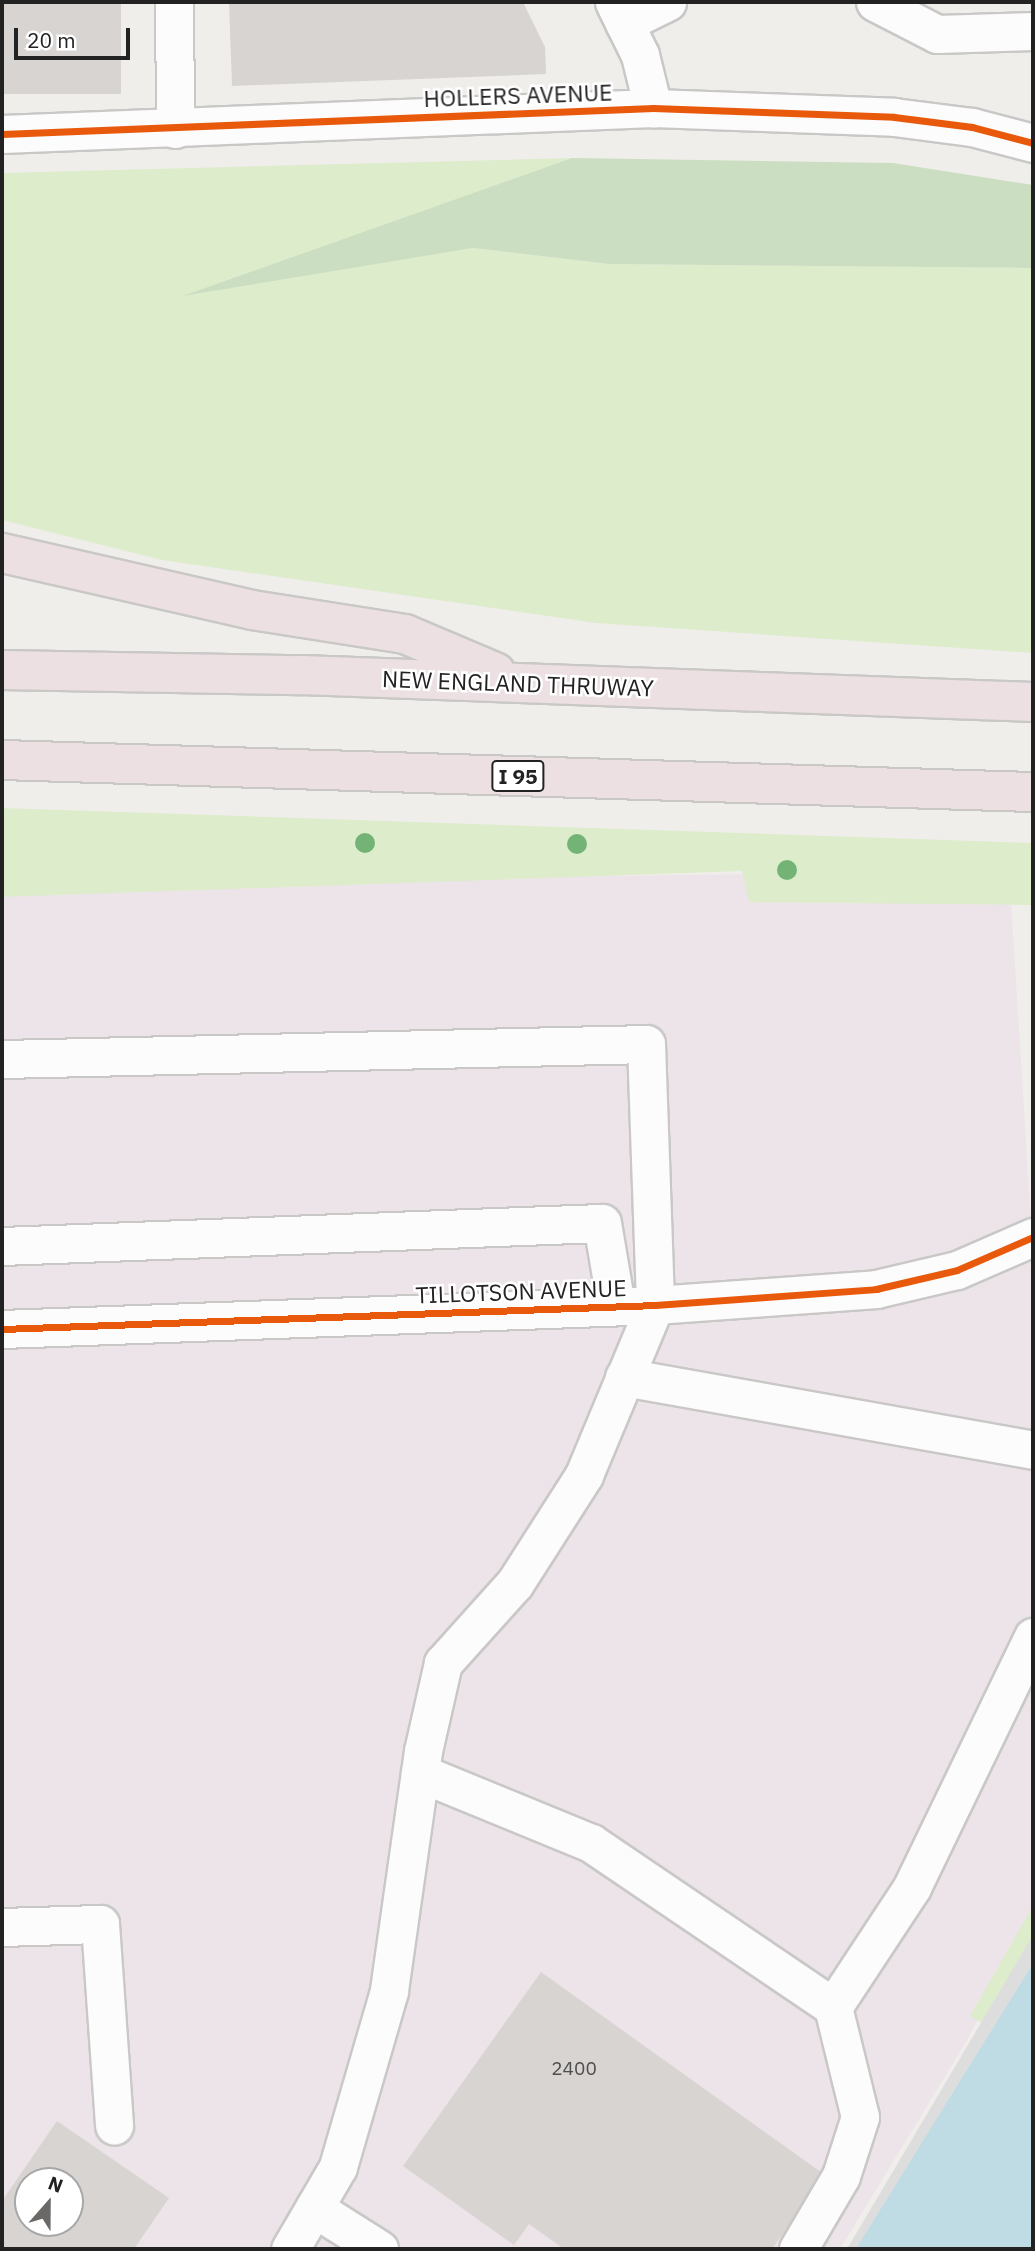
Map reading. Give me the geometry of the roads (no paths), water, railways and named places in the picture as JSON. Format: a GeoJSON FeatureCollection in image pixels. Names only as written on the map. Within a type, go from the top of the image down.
{"type":"FeatureCollection","features":[{"type":"Feature","properties":{"kind":"highway"},"geometry":{"type":"LineString","coordinates":[[2,553],[252,610],[405,635],[520,682]]}},
{"type":"Feature","properties":{"kind":"highway","name":"NEW ENGLAND THRUWAY"},"geometry":{"type":"LineString","coordinates":[[2,670],[520,682],[1033,702]]}},
{"type":"Feature","properties":{"kind":"highway","name":"I 95"},"geometry":{"type":"LineString","coordinates":[[2,760],[1033,792]]}},
{"type":"Feature","properties":{"kind":"street"},"geometry":{"type":"LineString","coordinates":[[174,2],[176,129]]}},
{"type":"Feature","properties":{"kind":"street"},"geometry":{"type":"LineString","coordinates":[[653,108],[619,12],[667,2]]}},
{"type":"Feature","properties":{"kind":"street"},"geometry":{"type":"LineString","coordinates":[[875,2],[937,34],[1033,31]]}},
{"type":"Feature","properties":{"kind":"street","name":"HOLLERS AVENUE"},"geometry":{"type":"LineString","coordinates":[[2,134],[653,108],[894,117],[972,127],[1033,144]]}},
{"type":"Feature","properties":{"kind":"street"},"geometry":{"type":"LineString","coordinates":[[2,1059],[646,1044],[655,1305],[584,1475],[515,1583],[443,1663],[421,1773],[389,1991],[338,2167],[290,2249]]}},
{"type":"Feature","properties":{"kind":"street"},"geometry":{"type":"LineString","coordinates":[[2,1245],[602,1223],[616,1306]]}},
{"type":"Feature","properties":{"kind":"street","name":"TILLOTSON AVENUE"},"geometry":{"type":"LineString","coordinates":[[2,1329],[655,1305],[876,1289],[957,1270],[1033,1237]]}},
{"type":"Feature","properties":{"kind":"street"},"geometry":{"type":"LineString","coordinates":[[624,1377],[1033,1450]]}},
{"type":"Feature","properties":{"kind":"street"},"geometry":{"type":"LineString","coordinates":[[833,2007],[912,1887],[1033,1637]]}},
{"type":"Feature","properties":{"kind":"street"},"geometry":{"type":"LineString","coordinates":[[421,1773],[591,1843],[833,2007],[860,2117],[841,2176],[798,2249]]}},
{"type":"Feature","properties":{"kind":"street"},"geometry":{"type":"LineString","coordinates":[[2,1927],[100,1924],[114,2126]]}},
{"type":"Feature","properties":{"kind":"street"},"geometry":{"type":"LineString","coordinates":[[314,2208],[379,2249]]}},
{"type":"Feature","properties":{"kind":"water"},"geometry":{"type":"Polygon","coordinates":[[[1033,1963],[1033,2249],[856,2249],[862,2238],[1033,1963]]]}}]}
